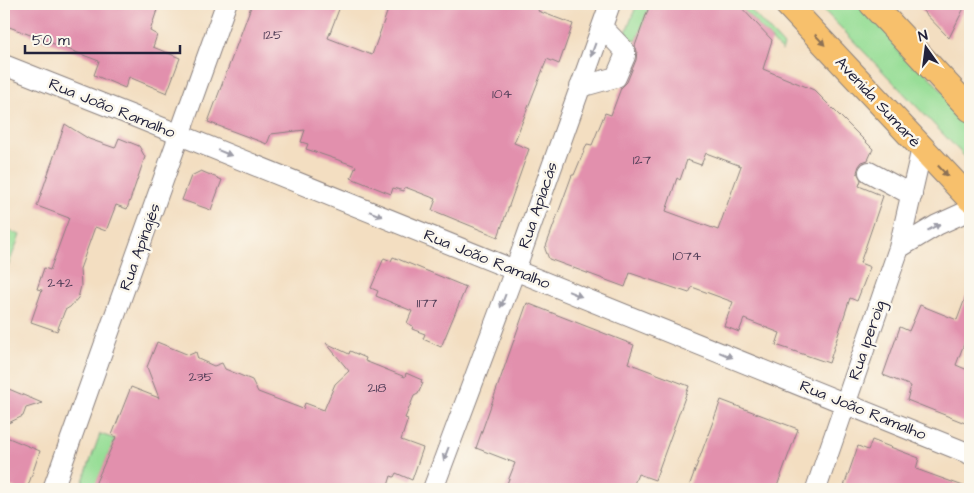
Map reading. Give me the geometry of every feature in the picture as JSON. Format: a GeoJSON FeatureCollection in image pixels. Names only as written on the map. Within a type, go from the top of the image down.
{"type":"FeatureCollection","features":[{"type":"Feature","properties":{"kind":"main road","name":"Avenida Sumaré"},"geometry":{"type":"LineString","coordinates":[[787,4],[970,199]]}},
{"type":"Feature","properties":{"kind":"main road"},"geometry":{"type":"LineString","coordinates":[[872,4],[970,109]]}},
{"type":"Feature","properties":{"kind":"street","name":"Rua Apinajés"},"geometry":{"type":"LineString","coordinates":[[54,489],[226,4]]}},
{"type":"Feature","properties":{"kind":"street","name":"Rua Apiacás"},"geometry":{"type":"LineString","coordinates":[[432,489],[515,270],[610,4]]}},
{"type":"Feature","properties":{"kind":"street"},"geometry":{"type":"LineString","coordinates":[[580,87],[616,77],[625,56],[625,51],[602,27]]}},
{"type":"Feature","properties":{"kind":"street","name":"Rua João Ramalho"},"geometry":{"type":"LineString","coordinates":[[4,65],[970,454]]}},
{"type":"Feature","properties":{"kind":"street","name":"Rua Iperoig"},"geometry":{"type":"LineString","coordinates":[[816,489],[899,248],[922,148]]}},
{"type":"Feature","properties":{"kind":"street"},"geometry":{"type":"LineString","coordinates":[[869,172],[912,195]]}},
{"type":"Feature","properties":{"kind":"street"},"geometry":{"type":"LineString","coordinates":[[899,248],[937,225],[970,210]]}},
{"type":"Feature","properties":{"kind":"green space"},"geometry":{"type":"Polygon","coordinates":[[[637,4],[650,4],[637,41],[625,35],[637,4]]]}},
{"type":"Feature","properties":{"kind":"green space"},"geometry":{"type":"Polygon","coordinates":[[[738,4],[745,4],[784,46],[782,51],[738,4]]]}},
{"type":"Feature","properties":{"kind":"green space"},"geometry":{"type":"Polygon","coordinates":[[[818,4],[862,4],[970,122],[970,162],[818,4]]]}},
{"type":"Feature","properties":{"kind":"green space"},"geometry":{"type":"Polygon","coordinates":[[[4,229],[20,235],[4,277],[4,229]]]}},
{"type":"Feature","properties":{"kind":"green space"},"geometry":{"type":"Polygon","coordinates":[[[100,434],[115,439],[94,489],[80,489],[100,434]]]}},
{"type":"Feature","properties":{"kind":"building"},"geometry":{"type":"Polygon","coordinates":[[[8,4],[159,4],[150,31],[157,35],[153,47],[180,58],[167,93],[129,77],[125,88],[94,75],[99,61],[4,25],[4,15],[8,4]]]}},
{"type":"Feature","properties":{"kind":"building"},"geometry":{"type":"Polygon","coordinates":[[[252,4],[341,4],[328,38],[372,55],[390,4],[541,4],[538,11],[573,24],[559,64],[547,59],[514,143],[529,149],[498,237],[432,210],[436,199],[405,187],[404,191],[393,188],[391,194],[351,178],[356,166],[306,149],[308,144],[301,142],[305,130],[271,134],[267,144],[208,122],[252,4]]]}},
{"type":"Feature","properties":{"kind":"building"},"geometry":{"type":"Polygon","coordinates":[[[650,4],[738,4],[772,40],[763,69],[814,90],[873,149],[868,160],[862,162],[857,172],[861,180],[859,186],[883,196],[860,263],[870,267],[857,301],[850,298],[829,363],[776,345],[780,333],[744,319],[739,332],[724,326],[733,302],[692,287],[689,293],[630,273],[625,287],[549,259],[545,249],[572,175],[574,175],[587,144],[592,145],[605,113],[611,115],[621,88],[627,82],[636,60],[637,51],[635,46],[650,4]],[[706,153],[701,165],[687,160],[680,180],[677,178],[666,211],[718,230],[741,166],[706,153]]]}},
{"type":"Feature","properties":{"kind":"building"},"geometry":{"type":"Polygon","coordinates":[[[916,4],[966,4],[949,38],[916,4]]]}},
{"type":"Feature","properties":{"kind":"building"},"geometry":{"type":"Polygon","coordinates":[[[65,124],[89,139],[115,148],[119,138],[139,146],[145,157],[127,209],[116,205],[106,231],[95,227],[80,269],[81,286],[78,298],[65,310],[57,331],[31,322],[42,290],[37,289],[44,268],[50,270],[69,218],[37,206],[65,124]]]}},
{"type":"Feature","properties":{"kind":"building"},"geometry":{"type":"Polygon","coordinates":[[[201,171],[222,180],[211,210],[182,200],[191,176],[201,171]]]}},
{"type":"Feature","properties":{"kind":"building"},"geometry":{"type":"Polygon","coordinates":[[[393,257],[466,287],[441,347],[423,339],[425,334],[412,329],[413,326],[407,323],[412,311],[376,296],[378,291],[371,288],[384,258],[391,261],[393,257]]]}},
{"type":"Feature","properties":{"kind":"building"},"geometry":{"type":"Polygon","coordinates":[[[969,288],[970,328],[956,365],[970,371],[970,425],[907,400],[911,386],[883,375],[900,327],[909,331],[920,305],[957,320],[969,288]]]}},
{"type":"Feature","properties":{"kind":"building"},"geometry":{"type":"Polygon","coordinates":[[[527,303],[634,345],[628,363],[689,386],[655,480],[638,474],[632,489],[505,489],[515,463],[476,448],[527,303]]]}},
{"type":"Feature","properties":{"kind":"building"},"geometry":{"type":"Polygon","coordinates":[[[157,342],[189,355],[196,352],[198,359],[214,366],[222,363],[225,369],[252,380],[258,392],[303,409],[305,403],[324,410],[335,384],[349,371],[326,343],[349,354],[350,351],[366,358],[365,361],[405,377],[406,373],[422,380],[421,382],[423,383],[418,394],[414,396],[405,418],[408,419],[401,440],[423,448],[412,480],[396,473],[394,477],[391,476],[387,489],[93,489],[116,437],[112,435],[131,387],[159,398],[147,367],[157,342]]]}},
{"type":"Feature","properties":{"kind":"building"},"geometry":{"type":"Polygon","coordinates":[[[4,387],[42,403],[26,408],[23,416],[4,425],[4,387]]]}},
{"type":"Feature","properties":{"kind":"building"},"geometry":{"type":"Polygon","coordinates":[[[721,400],[798,429],[776,489],[688,489],[721,400]]]}},
{"type":"Feature","properties":{"kind":"building"},"geometry":{"type":"Polygon","coordinates":[[[4,436],[40,451],[27,489],[18,489],[4,484],[4,436]]]}},
{"type":"Feature","properties":{"kind":"building"},"geometry":{"type":"Polygon","coordinates":[[[872,440],[919,458],[916,469],[966,487],[965,489],[843,489],[858,446],[868,450],[872,440]]]}}]}
